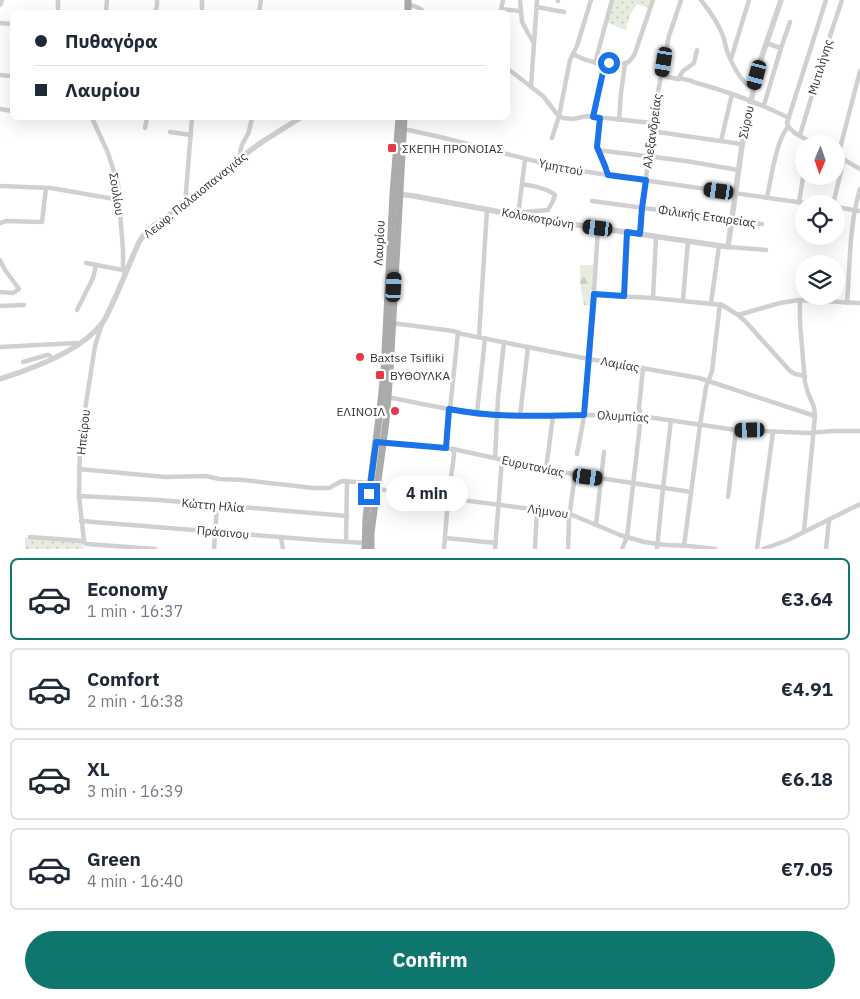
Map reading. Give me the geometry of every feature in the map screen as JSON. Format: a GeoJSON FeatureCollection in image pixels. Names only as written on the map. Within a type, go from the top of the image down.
{"type":"FeatureCollection","features":[{"type":"Feature","properties":{"kind":"main road","name":"Λαυρίου"},"geometry":{"type":"LineString","coordinates":[[365,546],[370,483],[387,397],[392,323],[399,120]]}},
{"type":"Feature","properties":{"kind":"main road","name":"Λαυρίου"},"geometry":{"type":"LineString","coordinates":[[371,549],[404,120]]}},
{"type":"Feature","properties":{"kind":"street"},"geometry":{"type":"LineString","coordinates":[[0,5],[2,0]]}},
{"type":"Feature","properties":{"kind":"street"},"geometry":{"type":"LineString","coordinates":[[503,0],[501,9],[520,11]]}},
{"type":"Feature","properties":{"kind":"street"},"geometry":{"type":"LineString","coordinates":[[520,0],[522,22],[534,43]]}},
{"type":"Feature","properties":{"kind":"street"},"geometry":{"type":"LineString","coordinates":[[531,87],[537,0]]}},
{"type":"Feature","properties":{"kind":"street"},"geometry":{"type":"LineString","coordinates":[[552,138],[559,116],[569,64],[591,0]]}},
{"type":"Feature","properties":{"kind":"street"},"geometry":{"type":"LineString","coordinates":[[595,63],[612,0]]}},
{"type":"Feature","properties":{"kind":"street"},"geometry":{"type":"LineString","coordinates":[[573,54],[595,63],[625,63],[634,56],[653,0]]}},
{"type":"Feature","properties":{"kind":"street","name":"Αλεξανδρείας"},"geometry":{"type":"LineString","coordinates":[[640,234],[652,123],[661,74],[681,0]]}},
{"type":"Feature","properties":{"kind":"street"},"geometry":{"type":"LineString","coordinates":[[701,0],[720,29],[731,59],[744,81],[754,89]]}},
{"type":"Feature","properties":{"kind":"street"},"geometry":{"type":"LineString","coordinates":[[731,59],[749,0]]}},
{"type":"Feature","properties":{"kind":"street","name":"Σύρου"},"geometry":{"type":"LineString","coordinates":[[728,247],[741,144],[766,44],[781,0]]}},
{"type":"Feature","properties":{"kind":"street"},"geometry":{"type":"LineString","coordinates":[[800,135],[792,132],[787,122],[826,0]]}},
{"type":"Feature","properties":{"kind":"street","name":"Μυτιλήνης"},"geometry":{"type":"LineString","coordinates":[[800,135],[842,0]]}},
{"type":"Feature","properties":{"kind":"street"},"geometry":{"type":"LineString","coordinates":[[408,2],[422,10]]}},
{"type":"Feature","properties":{"kind":"street"},"geometry":{"type":"LineString","coordinates":[[537,8],[564,12]]}},
{"type":"Feature","properties":{"kind":"street"},"geometry":{"type":"LineString","coordinates":[[764,105],[790,22]]}},
{"type":"Feature","properties":{"kind":"street"},"geometry":{"type":"LineString","coordinates":[[766,44],[781,48]]}},
{"type":"Feature","properties":{"kind":"street"},"geometry":{"type":"LineString","coordinates":[[678,78],[683,71],[694,63],[697,50]]}},
{"type":"Feature","properties":{"kind":"street"},"geometry":{"type":"LineString","coordinates":[[593,117],[605,63]]}},
{"type":"Feature","properties":{"kind":"street"},"geometry":{"type":"LineString","coordinates":[[619,120],[625,63]]}},
{"type":"Feature","properties":{"kind":"street"},"geometry":{"type":"LineString","coordinates":[[843,135],[860,70]]}},
{"type":"Feature","properties":{"kind":"street"},"geometry":{"type":"LineString","coordinates":[[510,71],[547,100],[559,116],[572,120],[584,116],[652,123]]}},
{"type":"Feature","properties":{"kind":"street"},"geometry":{"type":"LineString","coordinates":[[661,74],[684,79],[751,100],[789,118]]}},
{"type":"Feature","properties":{"kind":"street"},"geometry":{"type":"LineString","coordinates":[[721,141],[732,94]]}},
{"type":"Feature","properties":{"kind":"street"},"geometry":{"type":"LineString","coordinates":[[600,118],[598,150],[608,175]]}},
{"type":"Feature","properties":{"kind":"street","name":"Σουλίου"},"geometry":{"type":"LineString","coordinates":[[93,120],[113,167],[118,184],[124,272]]}},
{"type":"Feature","properties":{"kind":"street"},"geometry":{"type":"LineString","coordinates":[[146,128],[147,120]]}},
{"type":"Feature","properties":{"kind":"street"},"geometry":{"type":"LineString","coordinates":[[185,204],[192,120]]}},
{"type":"Feature","properties":{"kind":"street"},"geometry":{"type":"LineString","coordinates":[[240,157],[252,120]]}},
{"type":"Feature","properties":{"kind":"street","name":"Λεωφ. Παλαιοπαναγιάς"},"geometry":{"type":"LineString","coordinates":[[0,379],[71,350],[90,336],[102,323],[109,311],[124,272],[143,236],[153,226],[185,204],[240,157],[297,120]]}},
{"type":"Feature","properties":{"kind":"street"},"geometry":{"type":"LineString","coordinates":[[767,197],[778,149],[784,130],[788,127]]}},
{"type":"Feature","properties":{"kind":"street","name":"Υμηττού"},"geometry":{"type":"LineString","coordinates":[[404,129],[562,168],[795,201]]}},
{"type":"Feature","properties":{"kind":"street"},"geometry":{"type":"LineString","coordinates":[[651,131],[741,144]]}},
{"type":"Feature","properties":{"kind":"street"},"geometry":{"type":"LineString","coordinates":[[170,132],[191,135]]}},
{"type":"Feature","properties":{"kind":"street"},"geometry":{"type":"LineString","coordinates":[[598,150],[686,161],[738,170]]}},
{"type":"Feature","properties":{"kind":"street"},"geometry":{"type":"LineString","coordinates":[[519,216],[525,159]]}},
{"type":"Feature","properties":{"kind":"street"},"geometry":{"type":"LineString","coordinates":[[845,160],[860,167]]}},
{"type":"Feature","properties":{"kind":"street"},"geometry":{"type":"LineString","coordinates":[[522,184],[555,195],[548,210],[552,221]]}},
{"type":"Feature","properties":{"kind":"street"},"geometry":{"type":"LineString","coordinates":[[0,186],[46,188],[120,200]]}},
{"type":"Feature","properties":{"kind":"street"},"geometry":{"type":"LineString","coordinates":[[0,223],[6,221],[42,222],[46,188]]}},
{"type":"Feature","properties":{"kind":"street"},"geometry":{"type":"LineString","coordinates":[[860,189],[847,303],[860,303]]}},
{"type":"Feature","properties":{"kind":"street","name":"Κολοκοτρώνη"},"geometry":{"type":"LineString","coordinates":[[397,194],[519,216],[656,237],[766,250]]}},
{"type":"Feature","properties":{"kind":"street","name":"Φιλικής Εταιρείας"},"geometry":{"type":"LineString","coordinates":[[592,201],[762,224]]}},
{"type":"Feature","properties":{"kind":"street"},"geometry":{"type":"LineString","coordinates":[[479,336],[487,210]]}},
{"type":"Feature","properties":{"kind":"street"},"geometry":{"type":"LineString","coordinates":[[519,216],[524,212],[548,210]]}},
{"type":"Feature","properties":{"kind":"street"},"geometry":{"type":"LineString","coordinates":[[577,454],[584,415],[598,228]]}},
{"type":"Feature","properties":{"kind":"street"},"geometry":{"type":"LineString","coordinates":[[624,296],[627,232]]}},
{"type":"Feature","properties":{"kind":"street"},"geometry":{"type":"LineString","coordinates":[[653,298],[656,237]]}},
{"type":"Feature","properties":{"kind":"street"},"geometry":{"type":"LineString","coordinates":[[683,300],[688,241]]}},
{"type":"Feature","properties":{"kind":"street"},"geometry":{"type":"LineString","coordinates":[[712,303],[720,246]]}},
{"type":"Feature","properties":{"kind":"street"},"geometry":{"type":"LineString","coordinates":[[0,260],[19,289],[13,292],[0,292]]}},
{"type":"Feature","properties":{"kind":"street"},"geometry":{"type":"LineString","coordinates":[[86,262],[124,272]]}},
{"type":"Feature","properties":{"kind":"street"},"geometry":{"type":"LineString","coordinates":[[76,310],[93,278],[96,264]]}},
{"type":"Feature","properties":{"kind":"street"},"geometry":{"type":"LineString","coordinates":[[594,294],[720,304],[738,315],[790,371],[805,376]]}},
{"type":"Feature","properties":{"kind":"street"},"geometry":{"type":"LineString","coordinates":[[738,315],[795,301]]}},
{"type":"Feature","properties":{"kind":"street"},"geometry":{"type":"LineString","coordinates":[[684,546],[700,425],[708,381],[712,371],[720,304]]}},
{"type":"Feature","properties":{"kind":"street"},"geometry":{"type":"LineString","coordinates":[[0,306],[24,305]]}},
{"type":"Feature","properties":{"kind":"street"},"geometry":{"type":"LineString","coordinates":[[800,305],[806,387],[813,404],[815,416],[804,531]]}},
{"type":"Feature","properties":{"kind":"street","name":"Ηπείρου"},"geometry":{"type":"LineString","coordinates":[[85,542],[79,496],[82,427],[95,346],[102,323]]}},
{"type":"Feature","properties":{"kind":"street","name":"Λαμίας"},"geometry":{"type":"LineString","coordinates":[[392,323],[428,326],[589,359],[699,378],[815,416]]}},
{"type":"Feature","properties":{"kind":"street"},"geometry":{"type":"LineString","coordinates":[[446,448],[458,332]]}},
{"type":"Feature","properties":{"kind":"street"},"geometry":{"type":"LineString","coordinates":[[477,413],[485,338]]}},
{"type":"Feature","properties":{"kind":"street"},"geometry":{"type":"LineString","coordinates":[[495,458],[504,342]]}},
{"type":"Feature","properties":{"kind":"street"},"geometry":{"type":"LineString","coordinates":[[0,346],[80,344]]}},
{"type":"Feature","properties":{"kind":"street"},"geometry":{"type":"LineString","coordinates":[[520,416],[528,347]]}},
{"type":"Feature","properties":{"kind":"street"},"geometry":{"type":"LineString","coordinates":[[23,362],[47,354],[52,358]]}},
{"type":"Feature","properties":{"kind":"street"},"geometry":{"type":"LineString","coordinates":[[622,549],[626,537],[641,416],[639,408],[643,368]]}},
{"type":"Feature","properties":{"kind":"street","name":"Ολυμπίας"},"geometry":{"type":"LineString","coordinates":[[387,397],[497,416],[641,416],[736,430],[814,433],[860,431]]}},
{"type":"Feature","properties":{"kind":"street"},"geometry":{"type":"LineString","coordinates":[[546,470],[552,416]]}},
{"type":"Feature","properties":{"kind":"street"},"geometry":{"type":"LineString","coordinates":[[657,547],[672,420]]}},
{"type":"Feature","properties":{"kind":"street"},"geometry":{"type":"LineString","coordinates":[[728,497],[736,430]]}},
{"type":"Feature","properties":{"kind":"street"},"geometry":{"type":"LineString","coordinates":[[757,549],[773,432]]}},
{"type":"Feature","properties":{"kind":"street","name":"Ευρυτανίας"},"geometry":{"type":"LineString","coordinates":[[379,443],[446,448],[546,470],[691,492]]}},
{"type":"Feature","properties":{"kind":"street"},"geometry":{"type":"LineString","coordinates":[[444,549],[454,455],[452,449]]}},
{"type":"Feature","properties":{"kind":"street"},"geometry":{"type":"LineString","coordinates":[[596,524],[604,452]]}},
{"type":"Feature","properties":{"kind":"street"},"geometry":{"type":"LineString","coordinates":[[495,549],[502,459]]}},
{"type":"Feature","properties":{"kind":"street"},"geometry":{"type":"LineString","coordinates":[[80,469],[164,477],[206,476],[219,479],[313,488],[329,488],[338,482],[347,481],[370,483]]}},
{"type":"Feature","properties":{"kind":"street"},"geometry":{"type":"LineString","coordinates":[[568,549],[575,475]]}},
{"type":"Feature","properties":{"kind":"street"},"geometry":{"type":"LineString","coordinates":[[346,542],[347,481]]}},
{"type":"Feature","properties":{"kind":"street","name":"Λήμνου"},"geometry":{"type":"LineString","coordinates":[[377,489],[570,514],[626,537],[657,547],[684,546],[715,549]]}},
{"type":"Feature","properties":{"kind":"street","name":"Κώττη Ηλία"},"geometry":{"type":"LineString","coordinates":[[79,496],[347,516]]}},
{"type":"Feature","properties":{"kind":"street"},"geometry":{"type":"LineString","coordinates":[[763,549],[788,540],[860,504]]}},
{"type":"Feature","properties":{"kind":"street"},"geometry":{"type":"LineString","coordinates":[[214,549],[216,505]]}},
{"type":"Feature","properties":{"kind":"street"},"geometry":{"type":"LineString","coordinates":[[535,549],[537,509]]}},
{"type":"Feature","properties":{"kind":"street"},"geometry":{"type":"LineString","coordinates":[[826,549],[829,520]]}},
{"type":"Feature","properties":{"kind":"street","name":"Πράσινου"},"geometry":{"type":"LineString","coordinates":[[81,521],[346,542],[365,546]]}},
{"type":"Feature","properties":{"kind":"street"},"geometry":{"type":"LineString","coordinates":[[30,537],[155,549]]}},
{"type":"Feature","properties":{"kind":"street"},"geometry":{"type":"LineString","coordinates":[[280,537],[283,549]]}},
{"type":"Feature","properties":{"kind":"street"},"geometry":{"type":"LineString","coordinates":[[445,538],[496,543]]}},
{"type":"Feature","properties":{"kind":"street"},"geometry":{"type":"LineString","coordinates":[[83,549],[85,542]]}},
{"type":"Feature","properties":{"kind":"green space"},"geometry":{"type":"Polygon","coordinates":[[[614,0],[652,0],[649,8],[637,4],[630,15],[626,30],[608,23],[614,0]]]}},
{"type":"Feature","properties":{"kind":"green space"},"geometry":{"type":"Polygon","coordinates":[[[580,265],[594,265],[591,306],[584,305],[580,283],[580,265]]]}},
{"type":"Feature","properties":{"kind":"green space"},"geometry":{"type":"Polygon","coordinates":[[[25,538],[82,542],[84,546],[83,549],[25,549],[25,538]]]}},
{"type":"Feature","properties":{"kind":"place","name":"ΣΚΕΠΗ ΠΡΟΝΟΙΑΣ"},"geometry":{"type":"Point","coordinates":[392,148]}},
{"type":"Feature","properties":{"kind":"place","name":"Baxtse Tsifliki"},"geometry":{"type":"Point","coordinates":[360,357]}},
{"type":"Feature","properties":{"kind":"place","name":"ΒΥΘΟΥΛΚΑ"},"geometry":{"type":"Point","coordinates":[380,375]}},
{"type":"Feature","properties":{"kind":"place","name":"ΕΛΙΝΟΙΛ"},"geometry":{"type":"Point","coordinates":[395,411]}},
{"type":"Feature","properties":{"kind":"route"},"geometry":{"type":"LineString","coordinates":[[369,494],[376,442],[446,448],[449,409],[497,416],[584,415],[594,294],[624,296],[627,232],[640,234],[646,180],[608,175],[597,147],[600,118],[593,117],[605,63],[609,63]]}}]}
